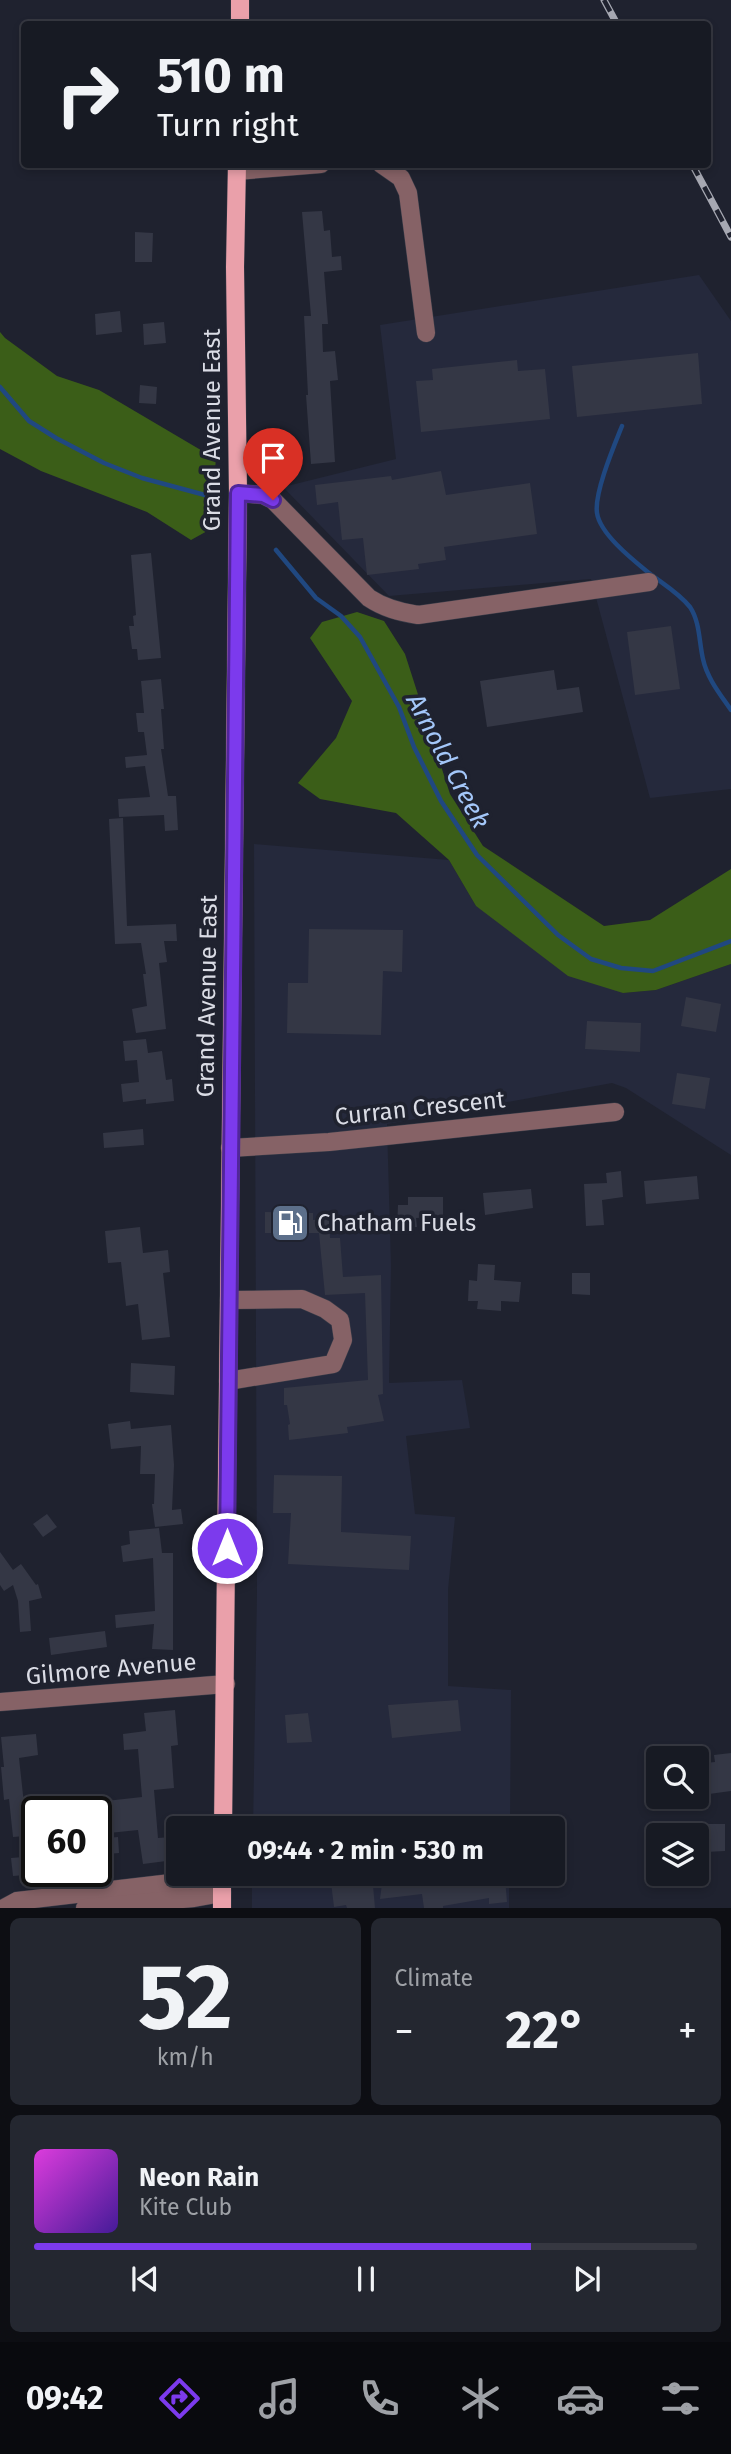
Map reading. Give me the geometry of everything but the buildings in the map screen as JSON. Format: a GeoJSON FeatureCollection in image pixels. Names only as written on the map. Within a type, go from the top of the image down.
{"type":"FeatureCollection","features":[{"type":"Feature","properties":{"kind":"main road"},"geometry":{"type":"LineString","coordinates":[[240,0],[240,21]]}},
{"type":"Feature","properties":{"kind":"main road","name":"Grand Avenue East"},"geometry":{"type":"LineString","coordinates":[[223,1816],[238,493],[235,280],[237,168]]}},
{"type":"Feature","properties":{"kind":"street"},"geometry":{"type":"LineString","coordinates":[[389,168],[401,178],[408,193],[426,332]]}},
{"type":"Feature","properties":{"kind":"street"},"geometry":{"type":"LineString","coordinates":[[238,493],[263,495],[273,500],[369,598],[383,607],[397,611],[418,615],[649,582]]}},
{"type":"Feature","properties":{"kind":"street","name":"Curran Crescent"},"geometry":{"type":"LineString","coordinates":[[230,1148],[328,1142],[615,1112]]}},
{"type":"Feature","properties":{"kind":"street"},"geometry":{"type":"LineString","coordinates":[[228,1381],[333,1364],[343,1340],[340,1320],[325,1309],[302,1299],[229,1300]]}},
{"type":"Feature","properties":{"kind":"street","name":"Gilmore Avenue"},"geometry":{"type":"LineString","coordinates":[[0,1702],[226,1684]]}},
{"type":"Feature","properties":{"kind":"street"},"geometry":{"type":"LineString","coordinates":[[4,1908],[17,1901],[222,1888]]}},
{"type":"Feature","properties":{"kind":"street"},"geometry":{"type":"LineString","coordinates":[[85,1908],[194,1898],[222,1888]]}},
{"type":"Feature","properties":{"kind":"shaded area"},"geometry":{"type":"Polygon","coordinates":[[[699,275],[731,321],[731,789],[650,798],[591,579],[389,596],[283,487],[396,459],[380,325],[699,275]]]}},
{"type":"Feature","properties":{"kind":"shaded area"},"geometry":{"type":"Polygon","coordinates":[[[254,844],[449,860],[476,906],[623,993],[656,990],[731,964],[731,1155],[626,1088],[612,1083],[387,1124],[391,1266],[389,1383],[462,1380],[470,1428],[406,1436],[415,1514],[455,1517],[448,1590],[448,1686],[511,1690],[510,1816],[253,1816],[257,1592],[254,844]]]}},
{"type":"Feature","properties":{"kind":"shaded area"},"geometry":{"type":"Polygon","coordinates":[[[252,1886],[509,1886],[509,1908],[252,1908],[252,1886]]]}},
{"type":"Feature","properties":{"kind":"green space"},"geometry":{"type":"Polygon","coordinates":[[[0,332],[57,376],[99,390],[216,459],[209,530],[191,540],[147,512],[41,471],[0,449],[0,332]]]}},
{"type":"Feature","properties":{"kind":"green space"},"geometry":{"type":"Polygon","coordinates":[[[357,612],[384,621],[405,654],[450,794],[483,846],[604,926],[650,920],[731,869],[731,964],[656,990],[623,993],[568,976],[476,906],[449,860],[396,813],[320,799],[298,783],[336,738],[352,701],[310,638],[322,622],[357,612]]]}},
{"type":"Feature","properties":{"kind":"waterway","name":"Arnold Creek"},"geometry":{"type":"LineString","coordinates":[[0,387],[29,421],[56,438],[104,463],[142,478],[205,495]]}},
{"type":"Feature","properties":{"kind":"waterway"},"geometry":{"type":"LineString","coordinates":[[622,426],[599,494],[599,521],[626,554],[690,607],[708,673],[731,710]]}},
{"type":"Feature","properties":{"kind":"waterway","name":"Arnold Creek"},"geometry":{"type":"LineString","coordinates":[[276,550],[316,598],[341,616],[360,637],[399,707],[414,747],[441,801],[477,855],[558,935],[591,959],[621,968],[653,971],[731,941]]}},
{"type":"Feature","properties":{"kind":"railway"},"geometry":{"type":"LineString","coordinates":[[604,0],[615,21]]}},
{"type":"Feature","properties":{"kind":"railway"},"geometry":{"type":"LineString","coordinates":[[694,168],[731,237]]}},
{"type":"Feature","properties":{"kind":"place","name":"Chatham Fuels"},"geometry":{"type":"Point","coordinates":[290,1223]}},
{"type":"Feature","properties":{"kind":"route"},"geometry":{"type":"LineString","coordinates":[[227,1548],[238,493],[263,495],[273,500]]}}]}
